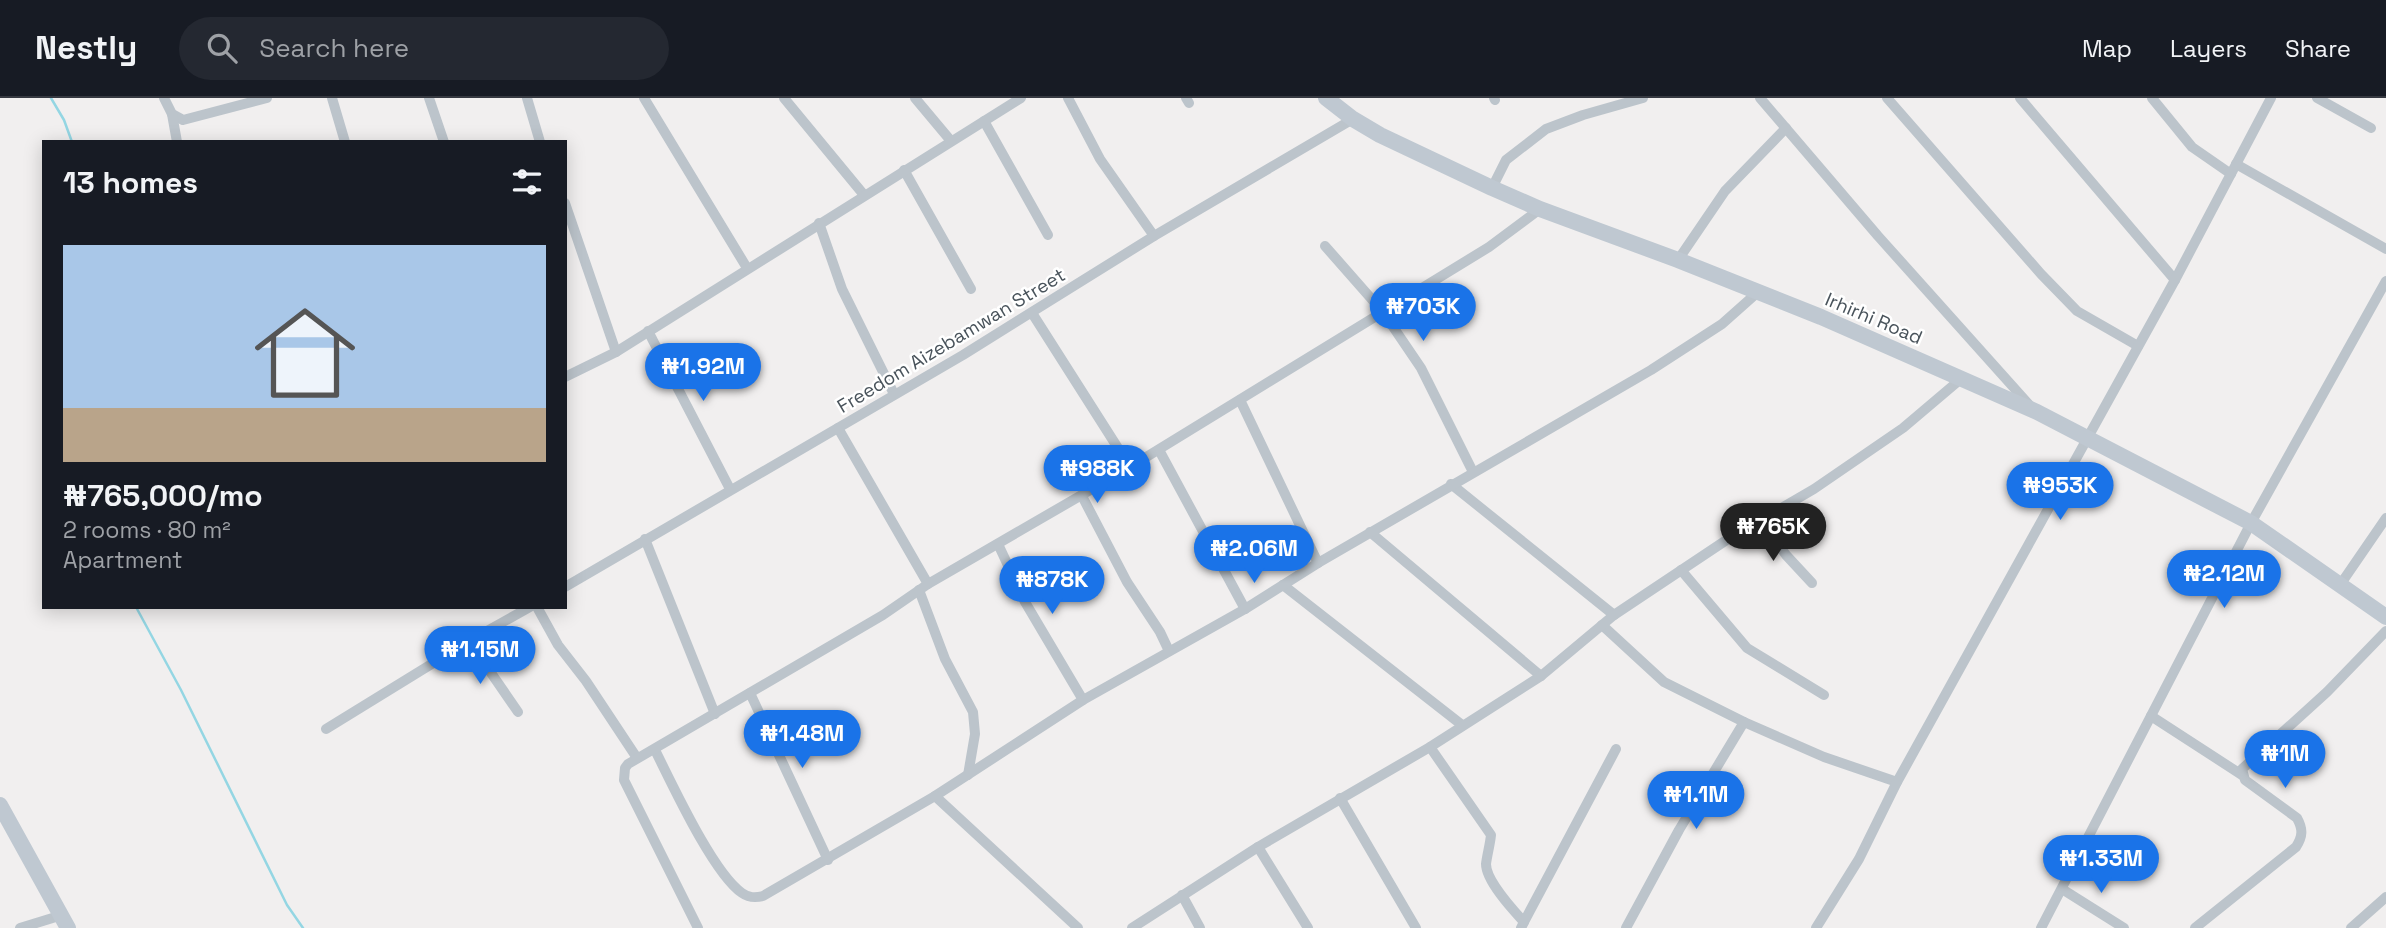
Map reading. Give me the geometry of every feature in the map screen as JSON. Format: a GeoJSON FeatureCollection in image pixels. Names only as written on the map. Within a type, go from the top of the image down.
{"type":"FeatureCollection","features":[{"type":"Feature","properties":{"kind":"street"},"geometry":{"type":"LineString","coordinates":[[164,98],[172,114],[177,140]]}},
{"type":"Feature","properties":{"kind":"street"},"geometry":{"type":"LineString","coordinates":[[172,114],[183,120],[267,98]]}},
{"type":"Feature","properties":{"kind":"street"},"geometry":{"type":"LineString","coordinates":[[332,98],[344,140]]}},
{"type":"Feature","properties":{"kind":"street"},"geometry":{"type":"LineString","coordinates":[[429,98],[443,140]]}},
{"type":"Feature","properties":{"kind":"street"},"geometry":{"type":"LineString","coordinates":[[527,98],[539,140]]}},
{"type":"Feature","properties":{"kind":"street"},"geometry":{"type":"LineString","coordinates":[[644,98],[747,268]]}},
{"type":"Feature","properties":{"kind":"street"},"geometry":{"type":"LineString","coordinates":[[784,98],[864,195]]}},
{"type":"Feature","properties":{"kind":"street"},"geometry":{"type":"LineString","coordinates":[[915,98],[951,141]]}},
{"type":"Feature","properties":{"kind":"street"},"geometry":{"type":"LineString","coordinates":[[567,376],[616,352],[1021,98]]}},
{"type":"Feature","properties":{"kind":"street"},"geometry":{"type":"LineString","coordinates":[[1068,98],[1100,159],[1154,236]]}},
{"type":"Feature","properties":{"kind":"street"},"geometry":{"type":"LineString","coordinates":[[1492,188],[1506,160],[1546,129],[1617,101],[1643,98]]}},
{"type":"Feature","properties":{"kind":"street"},"geometry":{"type":"LineString","coordinates":[[1760,98],[1878,236],[2036,412]]}},
{"type":"Feature","properties":{"kind":"street"},"geometry":{"type":"LineString","coordinates":[[1887,98],[2041,274],[2077,311],[2138,346]]}},
{"type":"Feature","properties":{"kind":"street"},"geometry":{"type":"LineString","coordinates":[[2020,98],[2175,280]]}},
{"type":"Feature","properties":{"kind":"street"},"geometry":{"type":"LineString","coordinates":[[2152,98],[2192,147],[2386,249]]}},
{"type":"Feature","properties":{"kind":"street"},"geometry":{"type":"LineString","coordinates":[[1816,928],[1859,859],[1896,782],[2175,280],[2271,98]]}},
{"type":"Feature","properties":{"kind":"street"},"geometry":{"type":"LineString","coordinates":[[2317,98],[2371,128]]}},
{"type":"Feature","properties":{"kind":"street","name":"Irhirhi Road"},"geometry":{"type":"LineString","coordinates":[[1329,99],[1353,120],[1492,188],[1758,292],[2036,412],[2251,523],[2386,617]]}},
{"type":"Feature","properties":{"kind":"street","name":"Freedom Aizebamwan Street"},"geometry":{"type":"LineString","coordinates":[[567,586],[838,428],[1032,313],[1154,236],[1353,120]]}},
{"type":"Feature","properties":{"kind":"street"},"geometry":{"type":"LineString","coordinates":[[984,121],[1048,235]]}},
{"type":"Feature","properties":{"kind":"street"},"geometry":{"type":"LineString","coordinates":[[1678,260],[1725,191],[1786,128]]}},
{"type":"Feature","properties":{"kind":"street"},"geometry":{"type":"LineString","coordinates":[[904,170],[971,289]]}},
{"type":"Feature","properties":{"kind":"street"},"geometry":{"type":"LineString","coordinates":[[567,209],[616,352]]}},
{"type":"Feature","properties":{"kind":"street"},"geometry":{"type":"LineString","coordinates":[[698,928],[624,780],[625,768],[637,758],[655,750],[883,615],[924,587],[1159,450],[1489,247],[1540,209]]}},
{"type":"Feature","properties":{"kind":"street"},"geometry":{"type":"LineString","coordinates":[[819,223],[842,289],[894,394]]}},
{"type":"Feature","properties":{"kind":"street"},"geometry":{"type":"LineString","coordinates":[[1325,246],[1383,312],[1422,368],[1473,472]]}},
{"type":"Feature","properties":{"kind":"street"},"geometry":{"type":"LineString","coordinates":[[2041,928],[2251,523],[2386,281]]}},
{"type":"Feature","properties":{"kind":"street"},"geometry":{"type":"LineString","coordinates":[[655,750],[720,869],[743,894],[755,898],[763,896],[935,796],[1083,700],[1245,610],[1318,562],[1651,370],[1722,324],[1758,292]]}},
{"type":"Feature","properties":{"kind":"street"},"geometry":{"type":"LineString","coordinates":[[1032,313],[1130,467]]}},
{"type":"Feature","properties":{"kind":"street"},"geometry":{"type":"LineString","coordinates":[[648,331],[730,489]]}},
{"type":"Feature","properties":{"kind":"street"},"geometry":{"type":"LineString","coordinates":[[1132,928],[1258,847],[1430,747],[1541,676],[1614,615],[1760,520],[1814,489],[1903,428],[1962,378]]}},
{"type":"Feature","properties":{"kind":"street"},"geometry":{"type":"LineString","coordinates":[[1240,400],[1318,562]]}},
{"type":"Feature","properties":{"kind":"street"},"geometry":{"type":"LineString","coordinates":[[838,428],[924,587],[946,659],[973,712],[975,734],[968,775]]}},
{"type":"Feature","properties":{"kind":"street"},"geometry":{"type":"LineString","coordinates":[[1159,450],[1245,610]]}},
{"type":"Feature","properties":{"kind":"street"},"geometry":{"type":"LineString","coordinates":[[1451,484],[1614,615]]}},
{"type":"Feature","properties":{"kind":"street"},"geometry":{"type":"LineString","coordinates":[[1082,496],[1127,582],[1160,632],[1169,651]]}},
{"type":"Feature","properties":{"kind":"street"},"geometry":{"type":"LineString","coordinates":[[2340,585],[2386,518]]}},
{"type":"Feature","properties":{"kind":"street"},"geometry":{"type":"LineString","coordinates":[[1760,520],[1786,555],[1812,583]]}},
{"type":"Feature","properties":{"kind":"street"},"geometry":{"type":"LineString","coordinates":[[1370,532],[1541,676]]}},
{"type":"Feature","properties":{"kind":"street"},"geometry":{"type":"LineString","coordinates":[[645,539],[715,714]]}},
{"type":"Feature","properties":{"kind":"street"},"geometry":{"type":"LineString","coordinates":[[998,544],[1025,602],[1083,700]]}},
{"type":"Feature","properties":{"kind":"street"},"geometry":{"type":"LineString","coordinates":[[1681,570],[1747,649],[1824,695]]}},
{"type":"Feature","properties":{"kind":"street"},"geometry":{"type":"LineString","coordinates":[[1283,585],[1462,725]]}},
{"type":"Feature","properties":{"kind":"street"},"geometry":{"type":"LineString","coordinates":[[326,729],[526,609]]}},
{"type":"Feature","properties":{"kind":"street"},"geometry":{"type":"LineString","coordinates":[[538,609],[558,645],[586,681],[637,758]]}},
{"type":"Feature","properties":{"kind":"street"},"geometry":{"type":"LineString","coordinates":[[1602,625],[1664,682],[1744,722],[1824,757],[1896,782]]}},
{"type":"Feature","properties":{"kind":"street"},"geometry":{"type":"LineString","coordinates":[[2242,775],[2242,769],[2327,692],[2386,631]]}},
{"type":"Feature","properties":{"kind":"street"},"geometry":{"type":"LineString","coordinates":[[469,641],[517,712]]}},
{"type":"Feature","properties":{"kind":"street"},"geometry":{"type":"LineString","coordinates":[[750,693],[828,860]]}},
{"type":"Feature","properties":{"kind":"street"},"geometry":{"type":"LineString","coordinates":[[2151,716],[2242,775],[2297,818],[2302,827],[2301,839],[2286,856],[2195,928]]}},
{"type":"Feature","properties":{"kind":"street"},"geometry":{"type":"LineString","coordinates":[[1626,928],[1679,830],[1744,722]]}},
{"type":"Feature","properties":{"kind":"street"},"geometry":{"type":"LineString","coordinates":[[1430,747],[1491,835],[1486,864],[1489,875],[1522,925],[1616,749]]}},
{"type":"Feature","properties":{"kind":"street"},"geometry":{"type":"LineString","coordinates":[[935,796],[1071,926]]}},
{"type":"Feature","properties":{"kind":"street"},"geometry":{"type":"LineString","coordinates":[[1340,798],[1416,928]]}},
{"type":"Feature","properties":{"kind":"street"},"geometry":{"type":"LineString","coordinates":[[0,805],[63,922],[20,928]]}},
{"type":"Feature","properties":{"kind":"street"},"geometry":{"type":"LineString","coordinates":[[1258,847],[1308,928]]}},
{"type":"Feature","properties":{"kind":"street"},"geometry":{"type":"LineString","coordinates":[[2062,889],[2124,928]]}},
{"type":"Feature","properties":{"kind":"street"},"geometry":{"type":"LineString","coordinates":[[1182,895],[1200,928]]}},
{"type":"Feature","properties":{"kind":"street"},"geometry":{"type":"LineString","coordinates":[[2351,928],[2386,897]]}},
{"type":"Feature","properties":{"kind":"waterway"},"geometry":{"type":"LineString","coordinates":[[51,98],[64,120],[71,140]]}},
{"type":"Feature","properties":{"kind":"waterway"},"geometry":{"type":"LineString","coordinates":[[137,609],[181,690],[287,905],[303,928]]}}]}
